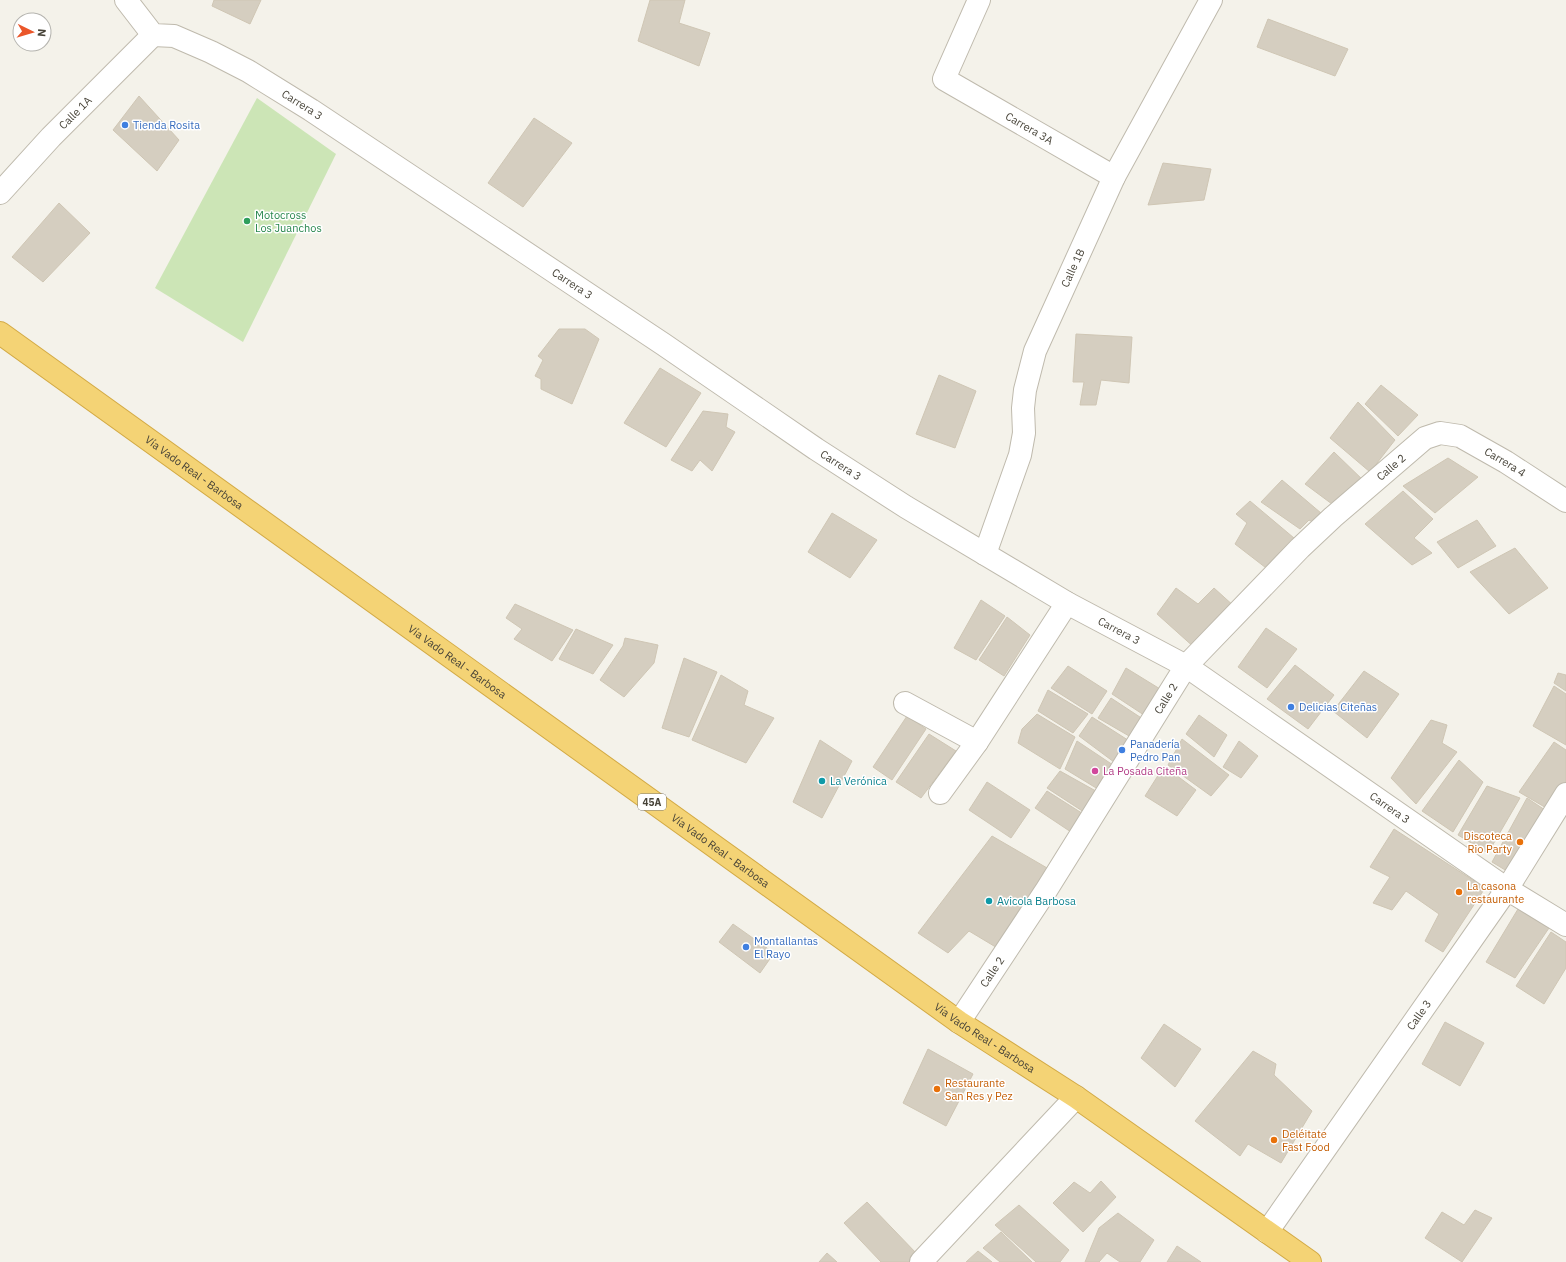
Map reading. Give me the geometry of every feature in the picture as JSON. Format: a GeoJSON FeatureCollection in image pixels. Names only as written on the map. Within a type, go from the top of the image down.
{"type":"FeatureCollection","features":[{"type":"Feature","properties":{"kind":"highway","name":"Vía Vado Real - Barbosa"},"geometry":{"type":"LineString","coordinates":[[0,333],[959,1022],[1076,1097],[1310,1262]]}},
{"type":"Feature","properties":{"kind":"street"},"geometry":{"type":"LineString","coordinates":[[126,0],[153,35]]}},
{"type":"Feature","properties":{"kind":"street","name":"Carrera 3A"},"geometry":{"type":"LineString","coordinates":[[979,0],[944,79],[1114,177]]}},
{"type":"Feature","properties":{"kind":"street","name":"Calle 1B"},"geometry":{"type":"LineString","coordinates":[[985,554],[1020,455],[1024,434],[1023,408],[1025,390],[1034,351],[1114,177],[1211,0]]}},
{"type":"Feature","properties":{"kind":"street","name":"Calle 1A"},"geometry":{"type":"LineString","coordinates":[[0,193],[51,137],[153,35]]}},
{"type":"Feature","properties":{"kind":"street","name":"Carrera 3"},"geometry":{"type":"LineString","coordinates":[[153,35],[174,36],[211,52],[248,71],[311,110],[663,344],[816,449],[906,507],[1066,603],[1186,666],[1507,889],[1566,925]]}},
{"type":"Feature","properties":{"kind":"street","name":"Calle 2"},"geometry":{"type":"LineString","coordinates":[[959,1022],[1047,890],[1186,666],[1242,607],[1333,517],[1425,438],[1440,433]]}},
{"type":"Feature","properties":{"kind":"street","name":"Carrera 4"},"geometry":{"type":"LineString","coordinates":[[1440,433],[1460,436],[1506,462],[1566,501]]}},
{"type":"Feature","properties":{"kind":"street"},"geometry":{"type":"LineString","coordinates":[[940,792],[977,742],[1066,603]]}},
{"type":"Feature","properties":{"kind":"street"},"geometry":{"type":"LineString","coordinates":[[905,703],[977,742]]}},
{"type":"Feature","properties":{"kind":"street","name":"Calle 3"},"geometry":{"type":"LineString","coordinates":[[1267,1232],[1507,889],[1566,794]]}},
{"type":"Feature","properties":{"kind":"street"},"geometry":{"type":"LineString","coordinates":[[921,1262],[1076,1097]]}},
{"type":"Feature","properties":{"kind":"green space","name":"Motocross Los Juanchos"},"geometry":{"type":"Polygon","coordinates":[[[257,98],[336,154],[243,342],[155,288],[257,98]]]}},
{"type":"Feature","properties":{"kind":"building"},"geometry":{"type":"Polygon","coordinates":[[[214,0],[261,0],[250,24],[212,6],[214,0]]]}},
{"type":"Feature","properties":{"kind":"building"},"geometry":{"type":"Polygon","coordinates":[[[650,0],[685,0],[679,23],[710,33],[699,66],[638,41],[650,0]]]}},
{"type":"Feature","properties":{"kind":"building"},"geometry":{"type":"Polygon","coordinates":[[[1268,19],[1348,49],[1335,76],[1257,47],[1268,19]]]}},
{"type":"Feature","properties":{"kind":"building"},"geometry":{"type":"Polygon","coordinates":[[[139,96],[179,140],[157,171],[113,130],[139,96]]]}},
{"type":"Feature","properties":{"kind":"building"},"geometry":{"type":"Polygon","coordinates":[[[534,118],[572,143],[523,207],[488,183],[534,118]]]}},
{"type":"Feature","properties":{"kind":"building"},"geometry":{"type":"Polygon","coordinates":[[[1163,163],[1211,169],[1204,200],[1148,205],[1163,163]]]}},
{"type":"Feature","properties":{"kind":"building"},"geometry":{"type":"Polygon","coordinates":[[[59,203],[90,233],[43,282],[12,257],[59,203]]]}},
{"type":"Feature","properties":{"kind":"building"},"geometry":{"type":"Polygon","coordinates":[[[559,329],[585,329],[599,339],[572,404],[541,389],[541,379],[535,376],[543,360],[538,356],[559,329]]]}},
{"type":"Feature","properties":{"kind":"building"},"geometry":{"type":"Polygon","coordinates":[[[1076,334],[1132,337],[1129,383],[1101,380],[1096,405],[1080,405],[1084,382],[1073,382],[1076,334]]]}},
{"type":"Feature","properties":{"kind":"building"},"geometry":{"type":"Polygon","coordinates":[[[660,368],[701,393],[666,447],[624,423],[660,368]]]}},
{"type":"Feature","properties":{"kind":"building"},"geometry":{"type":"Polygon","coordinates":[[[939,375],[976,391],[955,448],[916,434],[939,375]]]}},
{"type":"Feature","properties":{"kind":"building"},"geometry":{"type":"Polygon","coordinates":[[[1381,385],[1418,415],[1398,436],[1365,404],[1381,385]]]}},
{"type":"Feature","properties":{"kind":"building"},"geometry":{"type":"Polygon","coordinates":[[[1358,402],[1395,440],[1370,472],[1330,438],[1358,402]]]}},
{"type":"Feature","properties":{"kind":"building"},"geometry":{"type":"Polygon","coordinates":[[[703,411],[728,414],[726,427],[735,432],[712,471],[700,460],[692,471],[671,460],[703,411]]]}},
{"type":"Feature","properties":{"kind":"building"},"geometry":{"type":"Polygon","coordinates":[[[1334,452],[1366,483],[1336,507],[1305,484],[1334,452]]]}},
{"type":"Feature","properties":{"kind":"building"},"geometry":{"type":"Polygon","coordinates":[[[1448,458],[1478,477],[1435,513],[1403,486],[1448,458]]]}},
{"type":"Feature","properties":{"kind":"building"},"geometry":{"type":"Polygon","coordinates":[[[1282,480],[1321,513],[1316,524],[1309,520],[1300,529],[1261,502],[1282,480]]]}},
{"type":"Feature","properties":{"kind":"building"},"geometry":{"type":"Polygon","coordinates":[[[1403,491],[1433,519],[1414,538],[1432,553],[1412,565],[1365,524],[1403,491]]]}},
{"type":"Feature","properties":{"kind":"building"},"geometry":{"type":"Polygon","coordinates":[[[1250,501],[1294,538],[1270,571],[1235,544],[1247,523],[1236,514],[1250,501]]]}},
{"type":"Feature","properties":{"kind":"building"},"geometry":{"type":"Polygon","coordinates":[[[832,513],[877,540],[850,578],[808,552],[832,513]]]}},
{"type":"Feature","properties":{"kind":"building"},"geometry":{"type":"Polygon","coordinates":[[[1477,520],[1496,546],[1458,568],[1437,542],[1477,520]]]}},
{"type":"Feature","properties":{"kind":"building"},"geometry":{"type":"Polygon","coordinates":[[[1515,548],[1548,588],[1509,614],[1470,572],[1515,548]]]}},
{"type":"Feature","properties":{"kind":"building"},"geometry":{"type":"Polygon","coordinates":[[[1176,588],[1198,604],[1214,588],[1235,607],[1196,649],[1157,614],[1176,588]]]}},
{"type":"Feature","properties":{"kind":"building"},"geometry":{"type":"Polygon","coordinates":[[[981,600],[1005,616],[976,660],[954,648],[981,600]]]}},
{"type":"Feature","properties":{"kind":"building"},"geometry":{"type":"Polygon","coordinates":[[[515,604],[573,630],[552,661],[514,639],[522,629],[506,618],[515,604]]]}},
{"type":"Feature","properties":{"kind":"building"},"geometry":{"type":"Polygon","coordinates":[[[1007,617],[1030,635],[1004,676],[979,660],[1007,617]]]}},
{"type":"Feature","properties":{"kind":"building"},"geometry":{"type":"Polygon","coordinates":[[[1266,628],[1297,649],[1267,688],[1238,667],[1266,628]]]}},
{"type":"Feature","properties":{"kind":"building"},"geometry":{"type":"Polygon","coordinates":[[[576,629],[613,645],[593,674],[559,659],[576,629]]]}},
{"type":"Feature","properties":{"kind":"building"},"geometry":{"type":"Polygon","coordinates":[[[625,638],[658,645],[654,663],[624,697],[600,680],[623,646],[625,638]]]}},
{"type":"Feature","properties":{"kind":"building"},"geometry":{"type":"Polygon","coordinates":[[[684,658],[717,672],[689,737],[662,728],[684,658]]]}},
{"type":"Feature","properties":{"kind":"building"},"geometry":{"type":"Polygon","coordinates":[[[1295,665],[1334,695],[1308,729],[1267,699],[1295,665]]]}},
{"type":"Feature","properties":{"kind":"building"},"geometry":{"type":"Polygon","coordinates":[[[1068,666],[1107,691],[1092,714],[1051,688],[1068,666]]]}},
{"type":"Feature","properties":{"kind":"building"},"geometry":{"type":"Polygon","coordinates":[[[1126,668],[1165,692],[1150,719],[1112,694],[1126,668]]]}},
{"type":"Feature","properties":{"kind":"building"},"geometry":{"type":"Polygon","coordinates":[[[1364,671],[1399,694],[1367,738],[1333,711],[1364,671]]]}},
{"type":"Feature","properties":{"kind":"building"},"geometry":{"type":"Polygon","coordinates":[[[1558,673],[1566,675],[1566,691],[1554,683],[1558,673]]]}},
{"type":"Feature","properties":{"kind":"building"},"geometry":{"type":"Polygon","coordinates":[[[721,675],[748,691],[744,705],[774,718],[746,763],[692,740],[721,675]]]}},
{"type":"Feature","properties":{"kind":"building"},"geometry":{"type":"Polygon","coordinates":[[[1554,686],[1566,694],[1566,745],[1533,726],[1554,686]]]}},
{"type":"Feature","properties":{"kind":"building"},"geometry":{"type":"Polygon","coordinates":[[[1048,690],[1088,714],[1073,733],[1038,711],[1048,690]]]}},
{"type":"Feature","properties":{"kind":"building"},"geometry":{"type":"Polygon","coordinates":[[[1111,698],[1149,723],[1136,740],[1098,718],[1111,698]]]}},
{"type":"Feature","properties":{"kind":"building"},"geometry":{"type":"Polygon","coordinates":[[[1037,714],[1075,737],[1060,769],[1018,743],[1022,729],[1037,714]]]}},
{"type":"Feature","properties":{"kind":"building"},"geometry":{"type":"Polygon","coordinates":[[[1199,715],[1227,735],[1214,757],[1186,734],[1199,715]]]}},
{"type":"Feature","properties":{"kind":"building"},"geometry":{"type":"Polygon","coordinates":[[[907,716],[926,729],[892,780],[873,767],[907,716]]]}},
{"type":"Feature","properties":{"kind":"building"},"geometry":{"type":"Polygon","coordinates":[[[1092,717],[1134,744],[1118,765],[1079,736],[1092,717]]]}},
{"type":"Feature","properties":{"kind":"building"},"geometry":{"type":"Polygon","coordinates":[[[1431,720],[1447,725],[1442,743],[1457,752],[1416,804],[1391,778],[1431,720]]]}},
{"type":"Feature","properties":{"kind":"building"},"geometry":{"type":"Polygon","coordinates":[[[929,734],[956,751],[921,798],[896,782],[929,734]]]}},
{"type":"Feature","properties":{"kind":"building"},"geometry":{"type":"Polygon","coordinates":[[[1182,739],[1229,775],[1211,796],[1168,765],[1182,739]]]}},
{"type":"Feature","properties":{"kind":"building","name":"La Verónica"},"geometry":{"type":"Polygon","coordinates":[[[820,740],[852,761],[822,818],[793,802],[820,740]]]}},
{"type":"Feature","properties":{"kind":"building"},"geometry":{"type":"Polygon","coordinates":[[[1077,741],[1119,769],[1106,794],[1065,769],[1077,741]]]}},
{"type":"Feature","properties":{"kind":"building"},"geometry":{"type":"Polygon","coordinates":[[[1239,741],[1258,756],[1241,778],[1223,767],[1239,741]]]}},
{"type":"Feature","properties":{"kind":"building"},"geometry":{"type":"Polygon","coordinates":[[[1554,742],[1566,750],[1566,782],[1548,809],[1519,792],[1554,742]]]}},
{"type":"Feature","properties":{"kind":"building"},"geometry":{"type":"Polygon","coordinates":[[[1459,760],[1483,782],[1453,832],[1422,811],[1459,760]]]}},
{"type":"Feature","properties":{"kind":"building"},"geometry":{"type":"Polygon","coordinates":[[[1164,766],[1196,790],[1177,816],[1145,796],[1164,766]]]}},
{"type":"Feature","properties":{"kind":"building"},"geometry":{"type":"Polygon","coordinates":[[[1060,771],[1103,795],[1090,816],[1047,788],[1060,771]]]}},
{"type":"Feature","properties":{"kind":"building"},"geometry":{"type":"Polygon","coordinates":[[[987,782],[1030,810],[1011,838],[969,810],[987,782]]]}},
{"type":"Feature","properties":{"kind":"building"},"geometry":{"type":"Polygon","coordinates":[[[1487,786],[1520,798],[1488,853],[1458,835],[1487,786]]]}},
{"type":"Feature","properties":{"kind":"building"},"geometry":{"type":"Polygon","coordinates":[[[1047,791],[1088,817],[1077,836],[1035,808],[1047,791]]]}},
{"type":"Feature","properties":{"kind":"building"},"geometry":{"type":"Polygon","coordinates":[[[1527,798],[1548,812],[1515,876],[1492,862],[1527,798]]]}},
{"type":"Feature","properties":{"kind":"building"},"geometry":{"type":"Polygon","coordinates":[[[1394,829],[1485,888],[1443,952],[1425,941],[1439,914],[1406,891],[1392,910],[1373,903],[1390,877],[1370,867],[1394,829]]]}},
{"type":"Feature","properties":{"kind":"building","name":"Avicola Barbosa"},"geometry":{"type":"Polygon","coordinates":[[[992,836],[1054,872],[1004,952],[969,931],[948,953],[918,933],[992,836]]]}},
{"type":"Feature","properties":{"kind":"building"},"geometry":{"type":"Polygon","coordinates":[[[1518,909],[1549,928],[1515,978],[1486,962],[1518,909]]]}},
{"type":"Feature","properties":{"kind":"building","name":"Montallantas El Rayo"},"geometry":{"type":"Polygon","coordinates":[[[733,924],[774,953],[760,973],[719,942],[733,924]]]}},
{"type":"Feature","properties":{"kind":"building"},"geometry":{"type":"Polygon","coordinates":[[[1551,932],[1566,942],[1566,968],[1544,1004],[1516,986],[1551,932]]]}},
{"type":"Feature","properties":{"kind":"building"},"geometry":{"type":"Polygon","coordinates":[[[1445,1022],[1484,1043],[1460,1086],[1422,1064],[1445,1022]]]}},
{"type":"Feature","properties":{"kind":"building"},"geometry":{"type":"Polygon","coordinates":[[[1164,1024],[1201,1049],[1175,1087],[1141,1058],[1164,1024]]]}},
{"type":"Feature","properties":{"kind":"building","name":"Restaurante San Res y Pez"},"geometry":{"type":"Polygon","coordinates":[[[928,1049],[973,1074],[946,1126],[903,1103],[928,1049]]]}},
{"type":"Feature","properties":{"kind":"building"},"geometry":{"type":"Polygon","coordinates":[[[1253,1051],[1276,1064],[1274,1075],[1312,1111],[1281,1163],[1248,1144],[1240,1156],[1195,1121],[1253,1051]]]}},
{"type":"Feature","properties":{"kind":"building"},"geometry":{"type":"Polygon","coordinates":[[[1101,1181],[1116,1197],[1083,1232],[1053,1203],[1074,1182],[1090,1193],[1101,1181]]]}},
{"type":"Feature","properties":{"kind":"building"},"geometry":{"type":"Polygon","coordinates":[[[867,1202],[917,1254],[909,1262],[881,1262],[844,1223],[867,1202]]]}},
{"type":"Feature","properties":{"kind":"building"},"geometry":{"type":"Polygon","coordinates":[[[1019,1205],[1069,1250],[1060,1262],[1036,1262],[995,1225],[1019,1205]]]}},
{"type":"Feature","properties":{"kind":"building"},"geometry":{"type":"Polygon","coordinates":[[[1475,1210],[1492,1218],[1462,1262],[1425,1238],[1442,1212],[1464,1225],[1475,1210]]]}},
{"type":"Feature","properties":{"kind":"building"},"geometry":{"type":"Polygon","coordinates":[[[1118,1213],[1154,1240],[1140,1262],[1120,1262],[1107,1253],[1099,1262],[1085,1262],[1099,1228],[1118,1213]]]}},
{"type":"Feature","properties":{"kind":"building"},"geometry":{"type":"Polygon","coordinates":[[[1001,1232],[1032,1262],[1000,1262],[983,1248],[1001,1232]]]}},
{"type":"Feature","properties":{"kind":"building"},"geometry":{"type":"Polygon","coordinates":[[[1177,1246],[1201,1262],[1167,1262],[1177,1246]]]}},
{"type":"Feature","properties":{"kind":"building"},"geometry":{"type":"Polygon","coordinates":[[[978,1251],[992,1262],[966,1262],[978,1251]]]}},
{"type":"Feature","properties":{"kind":"building"},"geometry":{"type":"Polygon","coordinates":[[[827,1253],[837,1262],[819,1262],[827,1253]]]}},
{"type":"Feature","properties":{"kind":"place","name":"Tienda Rosita"},"geometry":{"type":"Point","coordinates":[125,125]}},
{"type":"Feature","properties":{"kind":"place","name":"Motocross Los Juanchos"},"geometry":{"type":"Point","coordinates":[247,221]}},
{"type":"Feature","properties":{"kind":"place","name":"Delicias Citeñas"},"geometry":{"type":"Point","coordinates":[1291,707]}},
{"type":"Feature","properties":{"kind":"place","name":"Panadería Pedro Pan"},"geometry":{"type":"Point","coordinates":[1122,750]}},
{"type":"Feature","properties":{"kind":"place","name":"La Posada Citeña"},"geometry":{"type":"Point","coordinates":[1095,771]}},
{"type":"Feature","properties":{"kind":"place","name":"La Verónica"},"geometry":{"type":"Point","coordinates":[822,781]}},
{"type":"Feature","properties":{"kind":"place","name":"Discoteca Rio Party"},"geometry":{"type":"Point","coordinates":[1520,842]}},
{"type":"Feature","properties":{"kind":"place","name":"La casona restaurante"},"geometry":{"type":"Point","coordinates":[1459,892]}},
{"type":"Feature","properties":{"kind":"place","name":"Avicola Barbosa"},"geometry":{"type":"Point","coordinates":[989,901]}},
{"type":"Feature","properties":{"kind":"place","name":"Montallantas El Rayo"},"geometry":{"type":"Point","coordinates":[746,947]}},
{"type":"Feature","properties":{"kind":"place","name":"Restaurante San Res y Pez"},"geometry":{"type":"Point","coordinates":[937,1089]}},
{"type":"Feature","properties":{"kind":"place","name":"Deléitate Fast Food"},"geometry":{"type":"Point","coordinates":[1274,1140]}}]}
